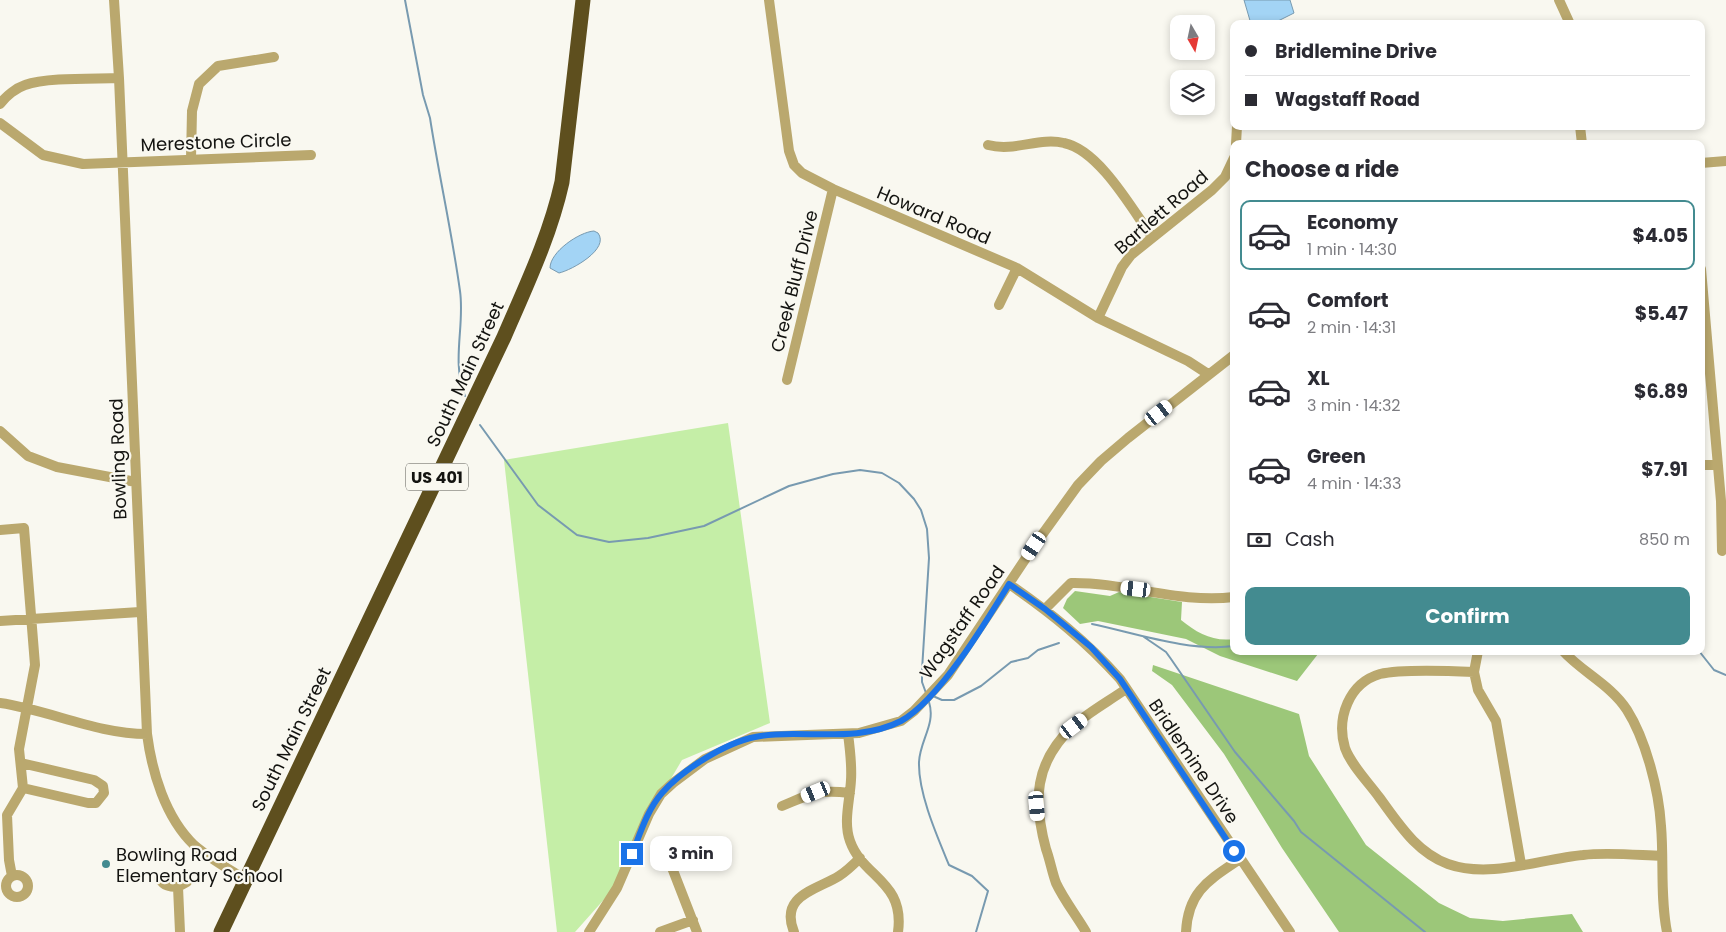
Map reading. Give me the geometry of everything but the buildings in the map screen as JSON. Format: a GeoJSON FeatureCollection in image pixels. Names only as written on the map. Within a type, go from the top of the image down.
{"type":"FeatureCollection","features":[{"type":"Feature","properties":{"kind":"highway","name":"South Main Street"},"geometry":{"type":"LineString","coordinates":[[221,932],[492,362],[540,254],[555,212],[562,182],[583,0]]}},
{"type":"Feature","properties":{"kind":"street","name":"Bowling Road"},"geometry":{"type":"LineString","coordinates":[[114,0],[119,78],[140,612],[150,756],[159,784],[182,830],[195,845],[245,879]]}},
{"type":"Feature","properties":{"kind":"street","name":"Howard Road"},"geometry":{"type":"LineString","coordinates":[[769,0],[789,151],[794,165],[802,173],[833,190],[1018,268],[1098,318],[1188,361],[1208,374]]}},
{"type":"Feature","properties":{"kind":"street"},"geometry":{"type":"LineString","coordinates":[[1559,0],[1568,20]]}},
{"type":"Feature","properties":{"kind":"street"},"geometry":{"type":"LineString","coordinates":[[191,159],[192,111],[199,84],[218,66],[274,57]]}},
{"type":"Feature","properties":{"kind":"street"},"geometry":{"type":"LineString","coordinates":[[0,104],[6,96],[25,85],[46,81],[119,78]]}},
{"type":"Feature","properties":{"kind":"street","name":"Merestone Circle"},"geometry":{"type":"LineString","coordinates":[[0,123],[43,155],[82,164],[311,155]]}},
{"type":"Feature","properties":{"kind":"street"},"geometry":{"type":"LineString","coordinates":[[988,145],[1013,148],[1064,143],[1088,154],[1108,177],[1152,237]]}},
{"type":"Feature","properties":{"kind":"street"},"geometry":{"type":"LineString","coordinates":[[1705,163],[1726,161]]}},
{"type":"Feature","properties":{"kind":"street","name":"Bartlett Road"},"geometry":{"type":"LineString","coordinates":[[1098,318],[1122,267],[1152,237],[1212,190],[1225,177],[1230,166]]}},
{"type":"Feature","properties":{"kind":"street","name":"Creek Bluff Drive"},"geometry":{"type":"LineString","coordinates":[[787,380],[833,190]]}},
{"type":"Feature","properties":{"kind":"street"},"geometry":{"type":"LineString","coordinates":[[999,305],[1018,268]]}},
{"type":"Feature","properties":{"kind":"street"},"geometry":{"type":"LineString","coordinates":[[1705,316],[1718,465],[1722,551]]}},
{"type":"Feature","properties":{"kind":"street","name":"Wagstaff Road"},"geometry":{"type":"LineString","coordinates":[[590,932],[617,888],[652,808],[673,783],[705,759],[753,737],[781,734],[848,734],[869,731],[901,720],[927,700],[948,675],[1068,497],[1121,444],[1230,358]]}},
{"type":"Feature","properties":{"kind":"street"},"geometry":{"type":"LineString","coordinates":[[0,431],[28,456],[56,467],[136,482]]}},
{"type":"Feature","properties":{"kind":"street"},"geometry":{"type":"LineString","coordinates":[[1705,465],[1718,465]]}},
{"type":"Feature","properties":{"kind":"street"},"geometry":{"type":"LineString","coordinates":[[0,530],[24,528],[35,665],[19,749],[23,788],[7,815],[9,860],[12,876]]}},
{"type":"Feature","properties":{"kind":"street"},"geometry":{"type":"LineString","coordinates":[[1045,609],[1071,583],[1098,584],[1202,598],[1230,597]]}},
{"type":"Feature","properties":{"kind":"street","name":"Bridlemine Drive"},"geometry":{"type":"LineString","coordinates":[[1009,584],[1045,609],[1091,647],[1126,689],[1290,932]]}},
{"type":"Feature","properties":{"kind":"street"},"geometry":{"type":"LineString","coordinates":[[0,621],[140,612]]}},
{"type":"Feature","properties":{"kind":"street"},"geometry":{"type":"LineString","coordinates":[[1477,655],[1474,672],[1478,690],[1496,721],[1521,864]]}},
{"type":"Feature","properties":{"kind":"street"},"geometry":{"type":"LineString","coordinates":[[1567,655],[1613,694],[1627,709],[1633,722],[1656,794],[1661,825],[1663,914],[1667,932]]}},
{"type":"Feature","properties":{"kind":"street"},"geometry":{"type":"LineString","coordinates":[[1474,672],[1398,672],[1380,674],[1367,680],[1350,697],[1344,710],[1342,730],[1346,749],[1412,841],[1427,854],[1449,864],[1471,869],[1491,869],[1584,854],[1662,856]]}},
{"type":"Feature","properties":{"kind":"street"},"geometry":{"type":"LineString","coordinates":[[1086,932],[1056,882],[1039,823],[1037,806],[1040,786],[1046,765],[1060,741],[1074,726],[1126,689]]}},
{"type":"Feature","properties":{"kind":"street"},"geometry":{"type":"LineString","coordinates":[[0,703],[27,707],[110,730],[129,734],[147,734]]}},
{"type":"Feature","properties":{"kind":"street"},"geometry":{"type":"LineString","coordinates":[[848,734],[852,778],[848,833],[850,842],[860,858],[892,892],[899,915],[898,932]]}},
{"type":"Feature","properties":{"kind":"street"},"geometry":{"type":"LineString","coordinates":[[20,764],[94,780],[103,786],[104,793],[96,803],[88,803],[23,788]]}},
{"type":"Feature","properties":{"kind":"street"},"geometry":{"type":"LineString","coordinates":[[782,806],[816,792],[827,790],[850,793]]}},
{"type":"Feature","properties":{"kind":"street"},"geometry":{"type":"LineString","coordinates":[[698,932],[669,860],[708,845]]}},
{"type":"Feature","properties":{"kind":"street"},"geometry":{"type":"LineString","coordinates":[[794,932],[791,912],[798,899],[806,892],[841,875],[860,858]]}},
{"type":"Feature","properties":{"kind":"street"},"geometry":{"type":"LineString","coordinates":[[1186,932],[1186,918],[1193,899],[1204,884],[1240,859]]}},
{"type":"Feature","properties":{"kind":"street"},"geometry":{"type":"LineString","coordinates":[[159,878],[163,884],[170,888],[183,885],[180,932]]}},
{"type":"Feature","properties":{"kind":"street"},"geometry":{"type":"LineString","coordinates":[[660,932],[693,920]]}},
{"type":"Feature","properties":{"kind":"green space"},"geometry":{"type":"Polygon","coordinates":[[[728,423],[770,723],[682,760],[644,824],[616,886],[575,932],[557,932],[504,460],[728,423]]]}},
{"type":"Feature","properties":{"kind":"green space"},"geometry":{"type":"Polygon","coordinates":[[[1075,591],[1110,596],[1119,592],[1182,602],[1181,620],[1206,636],[1230,640],[1230,655],[1317,655],[1297,681],[1220,656],[1186,639],[1098,621],[1080,624],[1063,608],[1067,599],[1075,591]]]}},
{"type":"Feature","properties":{"kind":"green space"},"geometry":{"type":"Polygon","coordinates":[[[1153,665],[1299,714],[1309,756],[1366,845],[1439,903],[1470,918],[1503,921],[1572,914],[1583,932],[1339,932],[1282,848],[1224,754],[1172,685],[1152,671],[1153,665]]]}},
{"type":"Feature","properties":{"kind":"water"},"geometry":{"type":"Polygon","coordinates":[[[1244,0],[1290,0],[1294,13],[1280,20],[1250,20],[1244,0]]]}},
{"type":"Feature","properties":{"kind":"water"},"geometry":{"type":"Polygon","coordinates":[[[594,231],[598,233],[600,239],[599,246],[588,258],[572,268],[559,273],[550,268],[555,256],[566,244],[581,235],[594,231]]]}},
{"type":"Feature","properties":{"kind":"waterway"},"geometry":{"type":"LineString","coordinates":[[405,0],[423,95],[430,118],[457,269],[461,304],[459,370],[465,396]]}},
{"type":"Feature","properties":{"kind":"waterway"},"geometry":{"type":"LineString","coordinates":[[480,425],[538,505],[577,535],[609,542],[648,538],[704,526],[789,486],[833,474],[860,470],[882,473],[899,483],[914,499],[921,510],[927,529],[929,558],[922,670],[922,682],[926,693]]}},
{"type":"Feature","properties":{"kind":"waterway"},"geometry":{"type":"LineString","coordinates":[[1092,624],[1181,644],[1230,646]]}},
{"type":"Feature","properties":{"kind":"waterway"},"geometry":{"type":"LineString","coordinates":[[1144,637],[1166,652],[1235,752],[1294,821],[1301,832],[1425,932]]}},
{"type":"Feature","properties":{"kind":"waterway"},"geometry":{"type":"LineString","coordinates":[[933,696],[942,700],[954,700],[981,686],[1011,662],[1028,658],[1038,650],[1059,643]]}},
{"type":"Feature","properties":{"kind":"waterway"},"geometry":{"type":"LineString","coordinates":[[1702,655],[1714,670],[1726,675]]}},
{"type":"Feature","properties":{"kind":"waterway"},"geometry":{"type":"LineString","coordinates":[[929,702],[931,718],[919,762],[922,787],[929,814],[949,865],[972,876],[988,891],[976,932]]}},
{"type":"Feature","properties":{"kind":"place","name":"Bowling Road Elementary School"},"geometry":{"type":"Point","coordinates":[106,864]}},
{"type":"Feature","properties":{"kind":"route"},"geometry":{"type":"LineString","coordinates":[[632,854],[649,814],[662,794],[673,783],[705,759],[725,748],[753,737],[789,734],[859,733],[884,727],[901,720],[914,711],[927,700],[948,675],[1009,584],[1045,609],[1091,647],[1120,679],[1234,851]]}}]}
